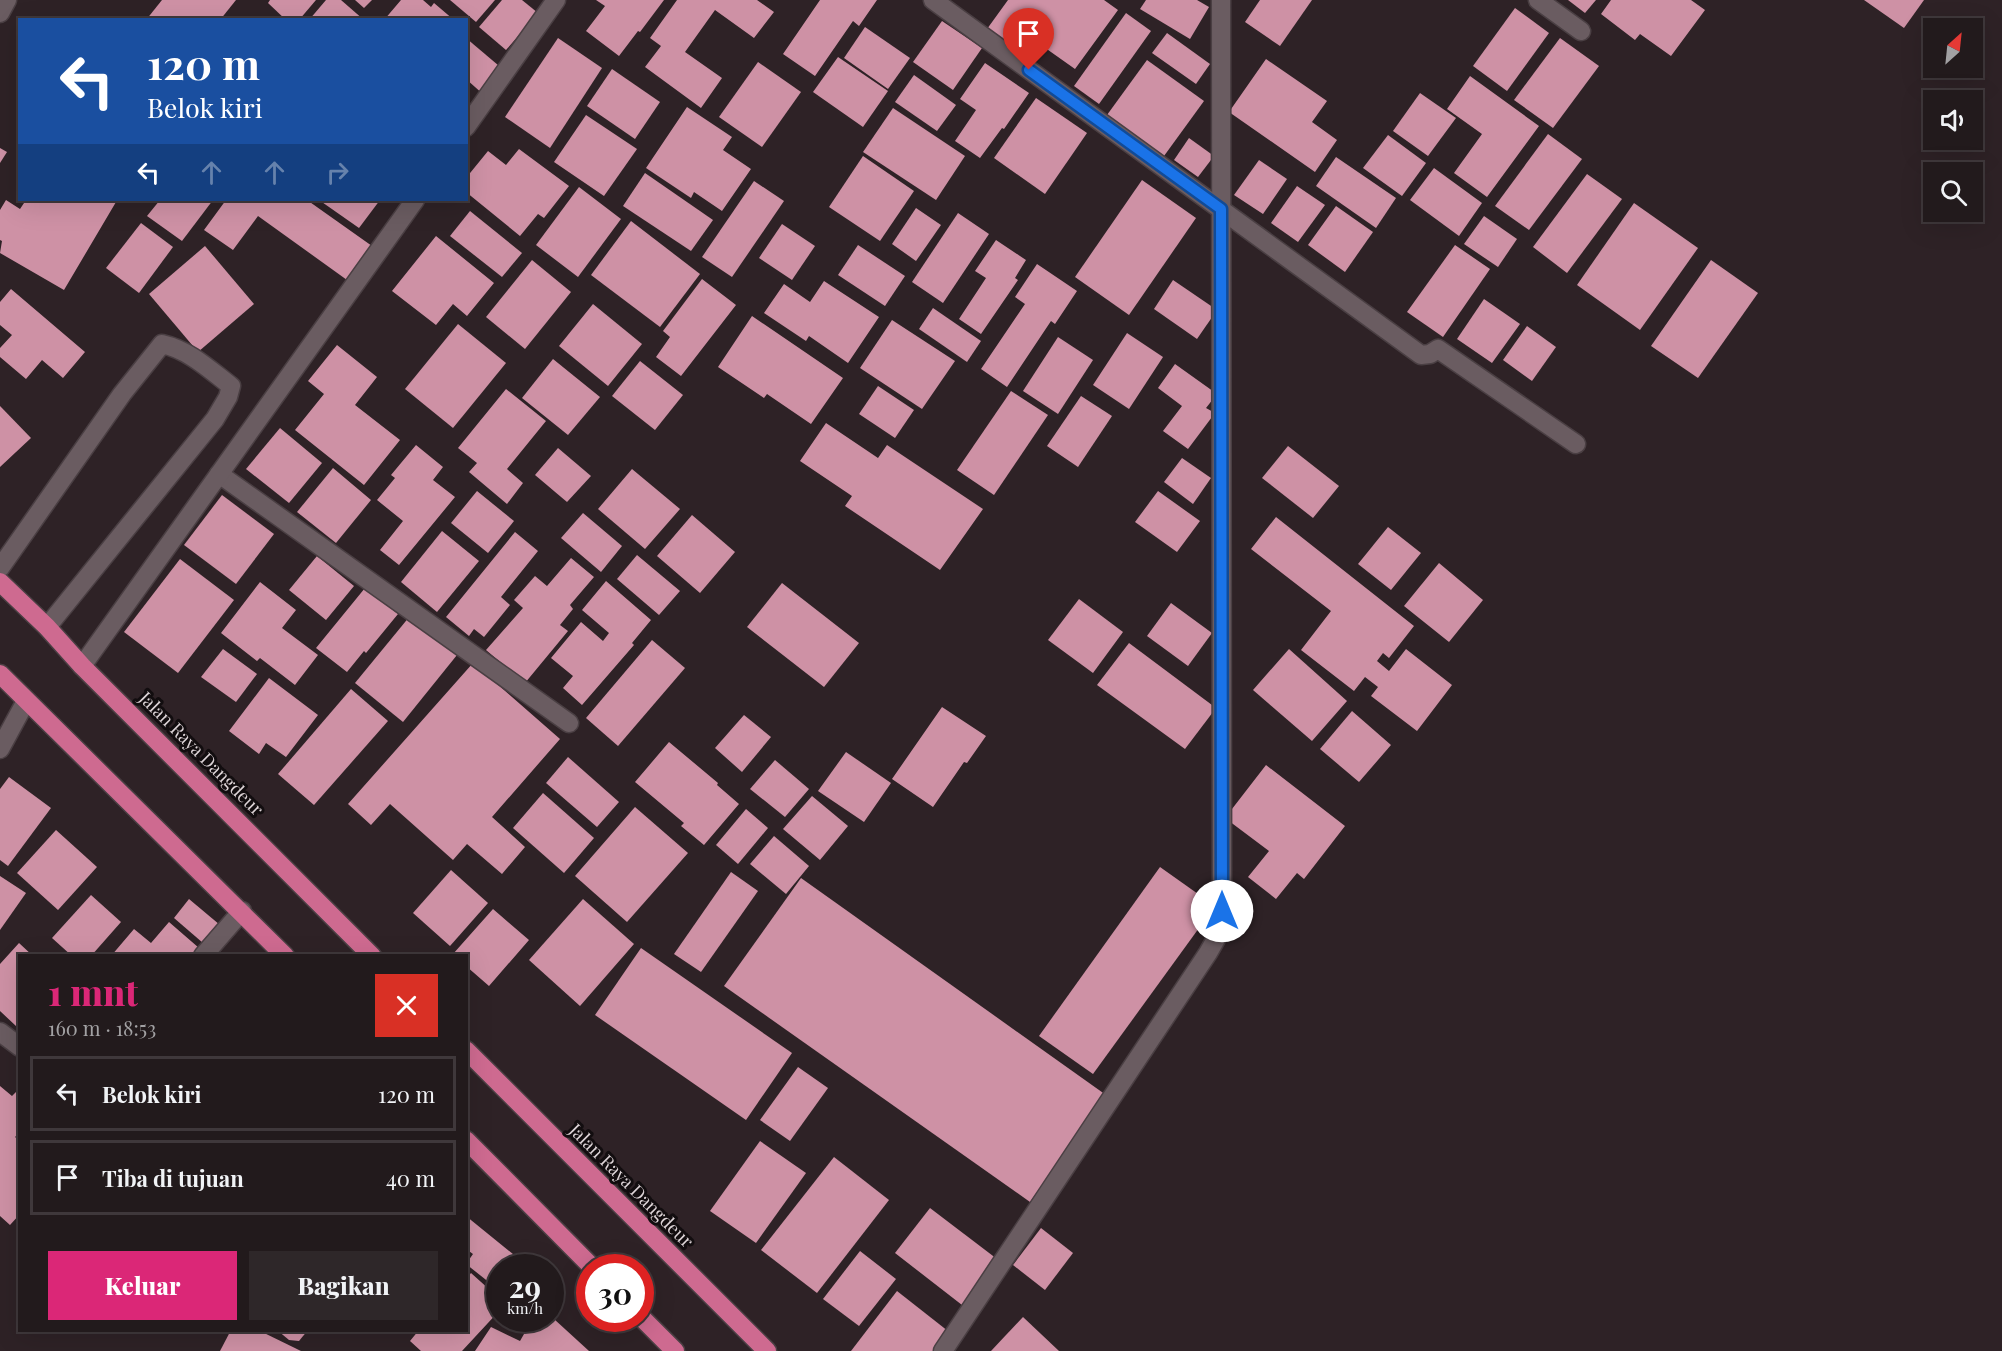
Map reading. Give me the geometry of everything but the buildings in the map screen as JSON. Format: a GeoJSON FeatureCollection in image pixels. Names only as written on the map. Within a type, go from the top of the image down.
{"type":"FeatureCollection","features":[{"type":"Feature","properties":{"kind":"highway","name":"Jalan Raya Dangdeur"},"geometry":{"type":"LineString","coordinates":[[0,582],[370,954]]}},
{"type":"Feature","properties":{"kind":"highway"},"geometry":{"type":"LineString","coordinates":[[0,674],[283,954]]}},
{"type":"Feature","properties":{"kind":"highway","name":"Jalan Raya Dangdeur"},"geometry":{"type":"LineString","coordinates":[[468,1052],[767,1351]]}},
{"type":"Feature","properties":{"kind":"highway"},"geometry":{"type":"LineString","coordinates":[[468,1142],[579,1254]]}},
{"type":"Feature","properties":{"kind":"highway"},"geometry":{"type":"LineString","coordinates":[[654,1330],[675,1351]]}},
{"type":"Feature","properties":{"kind":"street"},"geometry":{"type":"LineString","coordinates":[[0,13],[8,0]]}},
{"type":"Feature","properties":{"kind":"street"},"geometry":{"type":"LineString","coordinates":[[468,124],[556,0]]}},
{"type":"Feature","properties":{"kind":"street"},"geometry":{"type":"LineString","coordinates":[[933,0],[1421,355],[1430,354],[1438,349],[1575,444]]}},
{"type":"Feature","properties":{"kind":"street"},"geometry":{"type":"LineString","coordinates":[[943,1351],[1208,953],[1220,925],[1222,911],[1221,0]]}},
{"type":"Feature","properties":{"kind":"street"},"geometry":{"type":"LineString","coordinates":[[1538,0],[1581,31]]}},
{"type":"Feature","properties":{"kind":"street"},"geometry":{"type":"LineString","coordinates":[[82,666],[414,201]]}},
{"type":"Feature","properties":{"kind":"street"},"geometry":{"type":"LineString","coordinates":[[0,568],[122,394],[162,344],[177,347],[231,386],[228,397],[215,418],[47,627]]}},
{"type":"Feature","properties":{"kind":"street"},"geometry":{"type":"LineString","coordinates":[[219,474],[569,723]]}},
{"type":"Feature","properties":{"kind":"street"},"geometry":{"type":"LineString","coordinates":[[0,749],[27,701]]}},
{"type":"Feature","properties":{"kind":"street"},"geometry":{"type":"LineString","coordinates":[[204,954],[242,911]]}},
{"type":"Feature","properties":{"kind":"street"},"geometry":{"type":"LineString","coordinates":[[0,1032],[18,1046]]}},
{"type":"Feature","properties":{"kind":"route"},"geometry":{"type":"LineString","coordinates":[[1029,70],[1221,209],[1222,911]]}}]}
